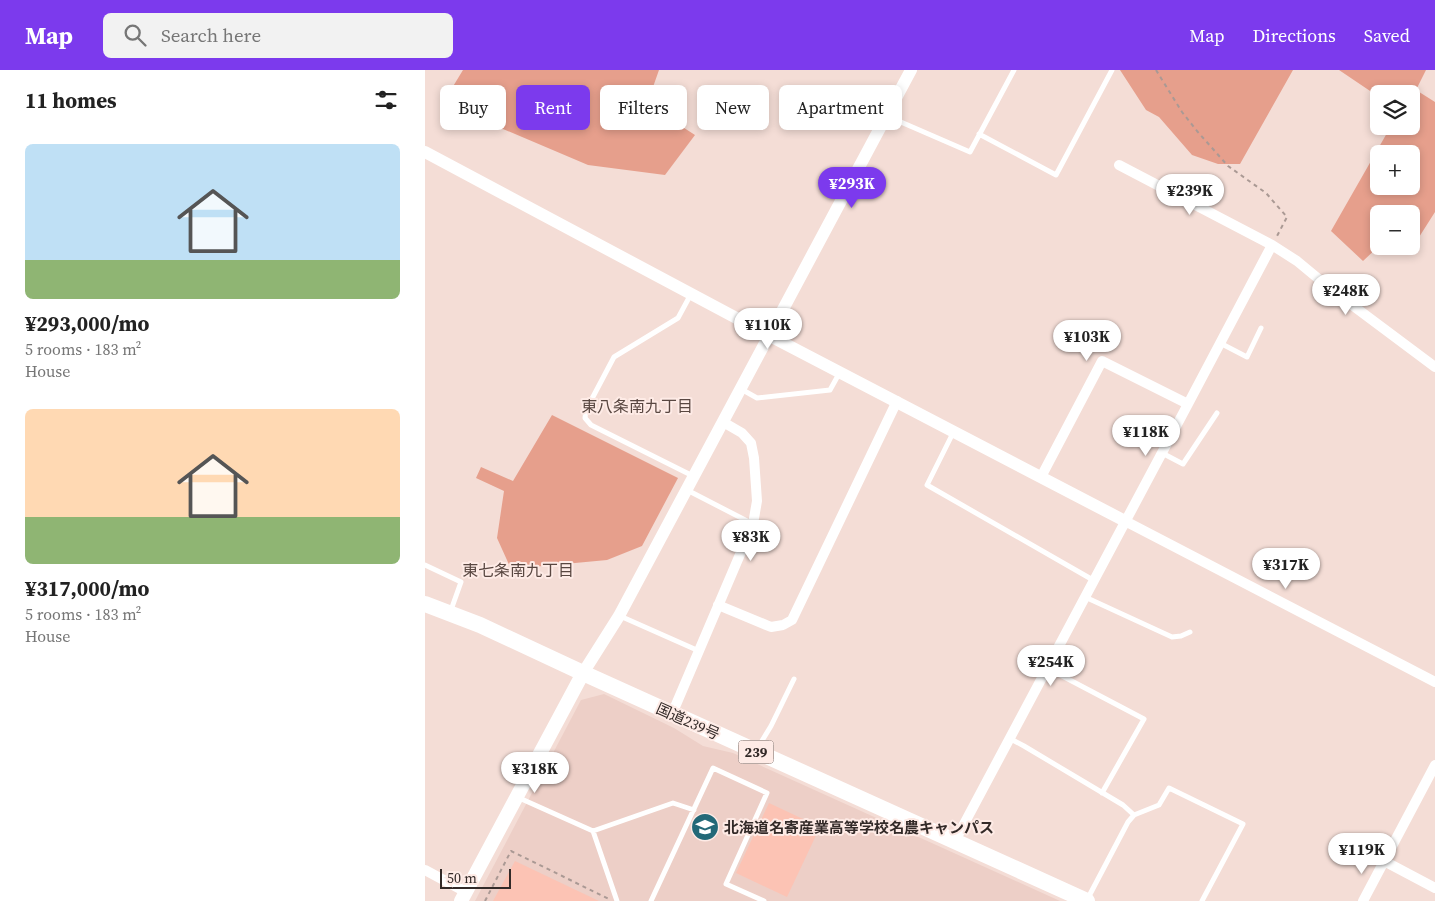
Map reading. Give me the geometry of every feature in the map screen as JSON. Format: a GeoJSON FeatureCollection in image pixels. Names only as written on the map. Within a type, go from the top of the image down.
{"type":"FeatureCollection","features":[{"type":"Feature","properties":{"kind":"highway","name":"国道239号"},"geometry":{"type":"LineString","coordinates":[[425,604],[481,625],[672,714],[1087,901]]}},
{"type":"Feature","properties":{"kind":"main road"},"geometry":{"type":"LineString","coordinates":[[464,896],[583,673]]}},
{"type":"Feature","properties":{"kind":"street"},"geometry":{"type":"LineString","coordinates":[[902,87],[911,70]]}},
{"type":"Feature","properties":{"kind":"street"},"geometry":{"type":"LineString","coordinates":[[583,673],[619,616],[879,130]]}},
{"type":"Feature","properties":{"kind":"street"},"geometry":{"type":"LineString","coordinates":[[425,152],[769,336],[1435,682]]}},
{"type":"Feature","properties":{"kind":"street"},"geometry":{"type":"LineString","coordinates":[[1119,165],[1272,244],[1435,367]]}},
{"type":"Feature","properties":{"kind":"street"},"geometry":{"type":"LineString","coordinates":[[955,841],[1272,244]]}},
{"type":"Feature","properties":{"kind":"street"},"geometry":{"type":"LineString","coordinates":[[1041,477],[1102,361],[1188,404]]}},
{"type":"Feature","properties":{"kind":"street"},"geometry":{"type":"LineString","coordinates":[[718,605],[771,627],[783,625],[792,620],[897,401]]}},
{"type":"Feature","properties":{"kind":"street"},"geometry":{"type":"LineString","coordinates":[[672,714],[753,524],[757,501],[751,442],[742,433],[723,422]]}},
{"type":"Feature","properties":{"kind":"street"},"geometry":{"type":"LineString","coordinates":[[1363,901],[1435,765]]}},
{"type":"Feature","properties":{"kind":"street"},"geometry":{"type":"LineString","coordinates":[[1384,861],[1435,888]]}},
{"type":"Feature","properties":{"kind":"street"},"geometry":{"type":"LineString","coordinates":[[425,870],[464,896]]}},
{"type":"Feature","properties":{"kind":"lane"},"geometry":{"type":"LineString","coordinates":[[902,122],[970,152],[1014,70]]}},
{"type":"Feature","properties":{"kind":"lane"},"geometry":{"type":"LineString","coordinates":[[979,134],[1056,175],[1113,70]]}},
{"type":"Feature","properties":{"kind":"lane"},"geometry":{"type":"LineString","coordinates":[[691,294],[678,318],[614,357],[586,410],[585,418],[591,425],[693,476]]}},
{"type":"Feature","properties":{"kind":"lane"},"geometry":{"type":"LineString","coordinates":[[1220,343],[1247,357],[1261,328]]}},
{"type":"Feature","properties":{"kind":"lane"},"geometry":{"type":"LineString","coordinates":[[741,389],[757,398],[830,390],[840,372]]}},
{"type":"Feature","properties":{"kind":"lane"},"geometry":{"type":"LineString","coordinates":[[1162,453],[1183,464],[1217,413]]}},
{"type":"Feature","properties":{"kind":"lane"},"geometry":{"type":"LineString","coordinates":[[954,431],[927,485],[1093,580]]}},
{"type":"Feature","properties":{"kind":"lane"},"geometry":{"type":"LineString","coordinates":[[686,489],[753,524]]}},
{"type":"Feature","properties":{"kind":"lane"},"geometry":{"type":"LineString","coordinates":[[425,565],[461,582],[450,613]]}},
{"type":"Feature","properties":{"kind":"lane"},"geometry":{"type":"LineString","coordinates":[[1085,597],[1172,637],[1190,632]]}},
{"type":"Feature","properties":{"kind":"lane"},"geometry":{"type":"LineString","coordinates":[[619,616],[699,651]]}},
{"type":"Feature","properties":{"kind":"lane"},"geometry":{"type":"LineString","coordinates":[[1047,668],[1144,718],[1102,792]]}},
{"type":"Feature","properties":{"kind":"lane"},"geometry":{"type":"LineString","coordinates":[[755,751],[771,726],[794,679]]}},
{"type":"Feature","properties":{"kind":"lane"},"geometry":{"type":"LineString","coordinates":[[1009,738],[1102,792],[1123,805],[1134,815]]}},
{"type":"Feature","properties":{"kind":"lane"},"geometry":{"type":"LineString","coordinates":[[651,901],[713,768],[767,793],[726,884],[764,901]]}},
{"type":"Feature","properties":{"kind":"lane"},"geometry":{"type":"LineString","coordinates":[[1087,901],[1128,822],[1134,815],[1159,804],[1169,788],[1243,824],[1202,901]]}},
{"type":"Feature","properties":{"kind":"lane"},"geometry":{"type":"LineString","coordinates":[[517,797],[593,831],[673,803],[694,810]]}},
{"type":"Feature","properties":{"kind":"lane"},"geometry":{"type":"LineString","coordinates":[[593,831],[617,901]]}},
{"type":"Feature","properties":{"kind":"path"},"geometry":{"type":"LineString","coordinates":[[1156,70],[1181,112],[1228,166],[1266,192],[1287,217],[1272,244]]}},
{"type":"Feature","properties":{"kind":"path"},"geometry":{"type":"LineString","coordinates":[[485,901],[511,851],[613,901]]}},
{"type":"Feature","properties":{"kind":"shaded area"},"geometry":{"type":"Polygon","coordinates":[[[463,70],[659,70],[654,85],[600,85],[600,130],[687,130],[695,135],[665,175],[588,165],[506,130],[506,85],[454,85],[463,70]]]}},
{"type":"Feature","properties":{"kind":"shaded area"},"geometry":{"type":"Polygon","coordinates":[[[1120,70],[1293,70],[1240,164],[1218,164],[1192,155],[1159,117],[1146,110],[1120,70]]]}},
{"type":"Feature","properties":{"kind":"shaded area"},"geometry":{"type":"Polygon","coordinates":[[[1339,70],[1426,70],[1418,85],[1370,85],[1370,91],[1339,70]]]}},
{"type":"Feature","properties":{"kind":"shaded area"},"geometry":{"type":"Polygon","coordinates":[[[1420,93],[1435,102],[1435,212],[1420,236],[1420,205],[1370,205],[1370,254],[1363,261],[1331,231],[1370,163],[1370,195],[1420,195],[1420,145],[1380,145],[1386,135],[1420,135],[1420,93]]]}},
{"type":"Feature","properties":{"kind":"shaded area"},"geometry":{"type":"Polygon","coordinates":[[[552,415],[678,478],[642,546],[607,560],[511,569],[497,538],[504,491],[476,478],[481,467],[513,481],[552,415]]]}},
{"type":"Feature","properties":{"kind":"shaded area","name":"北海道名寄産業高等学校名農キャンパス"},"geometry":{"type":"Polygon","coordinates":[[[604,694],[674,728],[703,746],[733,753],[1060,901],[475,901],[581,700],[604,694]]]}},
{"type":"Feature","properties":{"kind":"shaded area"},"geometry":{"type":"Polygon","coordinates":[[[769,803],[820,827],[787,897],[736,873],[769,803]]]}},
{"type":"Feature","properties":{"kind":"shaded area"},"geometry":{"type":"Polygon","coordinates":[[[515,861],[599,901],[493,901],[515,861]]]}},
{"type":"Feature","properties":{"kind":"place","name":"北海道名寄産業高等学校名農キャンパス"},"geometry":{"type":"Point","coordinates":[705,827]}},
{"type":"Feature","properties":{"kind":"district","name":"東八条南九丁目"},"geometry":{"type":"Point","coordinates":[637,406]}},
{"type":"Feature","properties":{"kind":"district","name":"東七条南九丁目"},"geometry":{"type":"Point","coordinates":[518,570]}}]}
